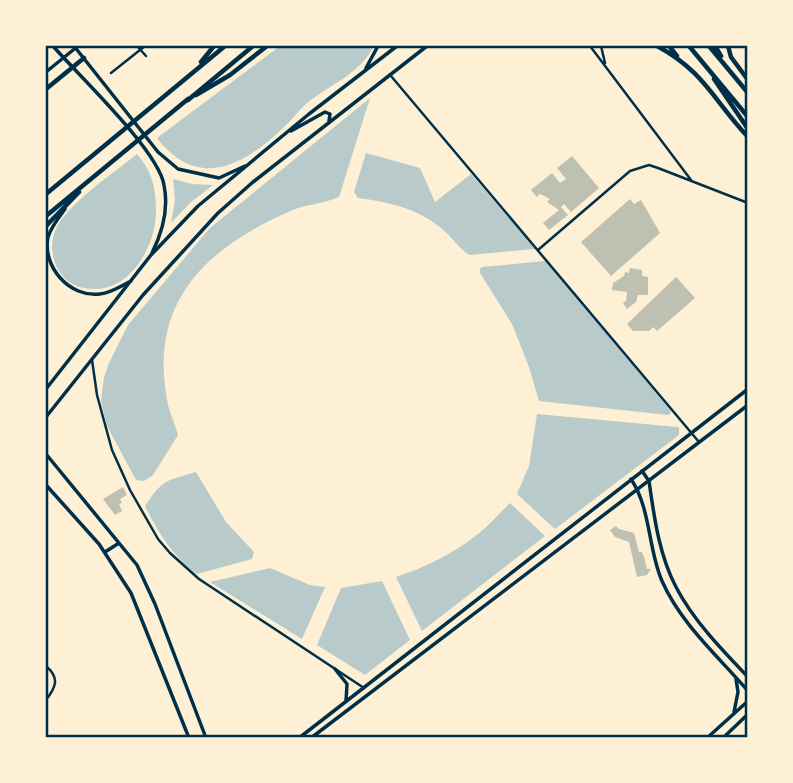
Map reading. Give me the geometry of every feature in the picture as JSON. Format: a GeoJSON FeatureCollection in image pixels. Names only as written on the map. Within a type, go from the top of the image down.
{"type":"FeatureCollection","features":[{"type":"Feature","properties":{"kind":"highway"},"geometry":{"type":"LineString","coordinates":[[194,71],[214,46]]}},
{"type":"Feature","properties":{"kind":"highway"},"geometry":{"type":"LineString","coordinates":[[46,194],[225,46]]}},
{"type":"Feature","properties":{"kind":"highway"},"geometry":{"type":"LineString","coordinates":[[46,216],[253,46]]}},
{"type":"Feature","properties":{"kind":"highway"},"geometry":{"type":"LineString","coordinates":[[188,100],[215,85],[267,46]]}},
{"type":"Feature","properties":{"kind":"highway"},"geometry":{"type":"LineString","coordinates":[[657,46],[704,81],[747,137]]}},
{"type":"Feature","properties":{"kind":"highway"},"geometry":{"type":"LineString","coordinates":[[669,46],[683,63]]}},
{"type":"Feature","properties":{"kind":"highway"},"geometry":{"type":"LineString","coordinates":[[689,46],[747,117]]}},
{"type":"Feature","properties":{"kind":"highway"},"geometry":{"type":"LineString","coordinates":[[709,46],[747,93]]}},
{"type":"Feature","properties":{"kind":"highway"},"geometry":{"type":"LineString","coordinates":[[715,46],[726,66]]}},
{"type":"Feature","properties":{"kind":"highway"},"geometry":{"type":"LineString","coordinates":[[728,46],[731,57],[747,80]]}},
{"type":"Feature","properties":{"kind":"highway"},"geometry":{"type":"LineString","coordinates":[[46,89],[84,58]]}},
{"type":"Feature","properties":{"kind":"highway"},"geometry":{"type":"LineString","coordinates":[[709,69],[747,129]]}},
{"type":"Feature","properties":{"kind":"highway"},"geometry":{"type":"LineString","coordinates":[[46,226],[100,172]]}},
{"type":"Feature","properties":{"kind":"main road"},"geometry":{"type":"LineString","coordinates":[[53,46],[153,159],[160,173],[164,183],[166,210],[164,227],[151,255]]}},
{"type":"Feature","properties":{"kind":"main road"},"geometry":{"type":"LineString","coordinates":[[46,72],[76,46],[158,152],[178,169],[219,178],[250,164]]}},
{"type":"Feature","properties":{"kind":"main road"},"geometry":{"type":"LineString","coordinates":[[364,71],[378,46]]}},
{"type":"Feature","properties":{"kind":"main road"},"geometry":{"type":"LineString","coordinates":[[46,389],[151,255],[198,206],[397,46]]}},
{"type":"Feature","properties":{"kind":"main road"},"geometry":{"type":"LineString","coordinates":[[46,418],[143,295],[201,230],[253,182],[427,46]]}},
{"type":"Feature","properties":{"kind":"main road"},"geometry":{"type":"LineString","coordinates":[[283,135],[327,112],[330,121],[318,133]]}},
{"type":"Feature","properties":{"kind":"main road"},"geometry":{"type":"LineString","coordinates":[[69,202],[49,234],[48,258],[53,270],[71,288],[91,295],[107,293],[133,280]]}},
{"type":"Feature","properties":{"kind":"main road"},"geometry":{"type":"LineString","coordinates":[[299,737],[747,389]]}},
{"type":"Feature","properties":{"kind":"main road"},"geometry":{"type":"LineString","coordinates":[[311,737],[747,405]]}},
{"type":"Feature","properties":{"kind":"main road"},"geometry":{"type":"LineString","coordinates":[[46,454],[137,565],[206,737]]}},
{"type":"Feature","properties":{"kind":"main road"},"geometry":{"type":"LineString","coordinates":[[642,471],[649,481],[664,557],[675,586],[692,613],[746,676]]}},
{"type":"Feature","properties":{"kind":"main road"},"geometry":{"type":"LineString","coordinates":[[631,479],[638,489],[654,556],[672,600],[685,620],[747,691]]}},
{"type":"Feature","properties":{"kind":"main road"},"geometry":{"type":"LineString","coordinates":[[46,485],[105,552],[131,593],[189,737]]}},
{"type":"Feature","properties":{"kind":"main road"},"geometry":{"type":"LineString","coordinates":[[105,552],[119,542]]}},
{"type":"Feature","properties":{"kind":"main road"},"geometry":{"type":"LineString","coordinates":[[335,669],[347,684],[346,701]]}},
{"type":"Feature","properties":{"kind":"main road"},"geometry":{"type":"LineString","coordinates":[[733,714],[738,692],[736,677]]}},
{"type":"Feature","properties":{"kind":"main road"},"geometry":{"type":"LineString","coordinates":[[708,737],[747,701]]}},
{"type":"Feature","properties":{"kind":"main road"},"geometry":{"type":"LineString","coordinates":[[723,737],[747,716]]}},
{"type":"Feature","properties":{"kind":"street"},"geometry":{"type":"LineString","coordinates":[[136,46],[146,57]]}},
{"type":"Feature","properties":{"kind":"street"},"geometry":{"type":"LineString","coordinates":[[111,73],[145,46]]}},
{"type":"Feature","properties":{"kind":"street"},"geometry":{"type":"LineString","coordinates":[[590,46],[691,180]]}},
{"type":"Feature","properties":{"kind":"street"},"geometry":{"type":"LineString","coordinates":[[601,46],[605,63]]}},
{"type":"Feature","properties":{"kind":"street"},"geometry":{"type":"LineString","coordinates":[[391,76],[699,442]]}},
{"type":"Feature","properties":{"kind":"street"},"geometry":{"type":"LineString","coordinates":[[538,250],[617,180],[638,167],[649,165],[747,204]]}},
{"type":"Feature","properties":{"kind":"street"},"geometry":{"type":"LineString","coordinates":[[92,360],[97,395],[112,450],[130,490],[158,539],[185,569],[364,688]]}},
{"type":"Feature","properties":{"kind":"street"},"geometry":{"type":"LineString","coordinates":[[46,666],[54,674],[56,681],[54,691],[46,700]]}},
{"type":"Feature","properties":{"kind":"shaded area"},"geometry":{"type":"Polygon","coordinates":[[[280,46],[374,46],[352,72],[306,104],[269,141],[237,162],[205,168],[189,164],[173,154],[157,138],[280,46]]]}},
{"type":"Feature","properties":{"kind":"shaded area"},"geometry":{"type":"Polygon","coordinates":[[[370,98],[339,197],[294,209],[232,243],[208,262],[175,307],[167,334],[164,365],[167,400],[178,435],[153,475],[144,481],[136,480],[107,426],[101,401],[104,377],[128,325],[210,228],[370,98]]]}},
{"type":"Feature","properties":{"kind":"shaded area"},"geometry":{"type":"Polygon","coordinates":[[[366,153],[420,168],[435,202],[471,174],[535,249],[469,255],[441,228],[422,215],[391,204],[358,198],[354,192],[366,153]]]}},
{"type":"Feature","properties":{"kind":"shaded area"},"geometry":{"type":"Polygon","coordinates":[[[137,154],[150,175],[155,197],[154,227],[144,255],[125,278],[113,285],[99,289],[74,285],[66,279],[55,263],[52,244],[58,225],[83,197],[137,154]]]}},
{"type":"Feature","properties":{"kind":"shaded area"},"geometry":{"type":"Polygon","coordinates":[[[173,179],[192,184],[213,185],[171,223],[175,200],[173,179]]]}},
{"type":"Feature","properties":{"kind":"shaded area"},"geometry":{"type":"Polygon","coordinates":[[[546,261],[671,413],[668,415],[539,401],[512,324],[480,269],[546,261]]]}},
{"type":"Feature","properties":{"kind":"shaded area"},"geometry":{"type":"Polygon","coordinates":[[[537,414],[679,427],[679,435],[555,529],[517,494],[529,466],[537,414]]]}},
{"type":"Feature","properties":{"kind":"shaded area"},"geometry":{"type":"Polygon","coordinates":[[[196,472],[226,522],[254,552],[252,559],[197,574],[173,552],[161,534],[145,506],[166,482],[196,472]]]}},
{"type":"Feature","properties":{"kind":"shaded area"},"geometry":{"type":"Polygon","coordinates":[[[510,503],[545,536],[422,631],[396,577],[459,548],[510,503]]]}},
{"type":"Feature","properties":{"kind":"shaded area"},"geometry":{"type":"Polygon","coordinates":[[[270,568],[310,585],[325,587],[302,639],[210,582],[270,568]]]}},
{"type":"Feature","properties":{"kind":"shaded area"},"geometry":{"type":"Polygon","coordinates":[[[382,581],[410,640],[365,675],[317,645],[341,588],[382,581]]]}},
{"type":"Feature","properties":{"kind":"building"},"geometry":{"type":"Polygon","coordinates":[[[572,156],[599,188],[571,212],[564,204],[561,207],[568,215],[549,230],[543,223],[559,210],[547,202],[550,199],[540,194],[537,197],[531,190],[552,173],[560,183],[566,179],[557,168],[572,156]]]}},
{"type":"Feature","properties":{"kind":"building"},"geometry":{"type":"Polygon","coordinates":[[[630,199],[634,204],[641,200],[660,233],[611,276],[581,242],[630,199]]]}},
{"type":"Feature","properties":{"kind":"building"},"geometry":{"type":"Polygon","coordinates":[[[630,268],[642,270],[642,276],[648,277],[648,295],[638,295],[636,302],[627,309],[623,303],[626,301],[627,292],[612,290],[613,283],[624,276],[625,272],[629,273],[630,268]]]}},
{"type":"Feature","properties":{"kind":"building"},"geometry":{"type":"Polygon","coordinates":[[[676,277],[695,298],[657,331],[653,327],[649,331],[633,331],[627,324],[676,277]]]}},
{"type":"Feature","properties":{"kind":"building"},"geometry":{"type":"Polygon","coordinates":[[[123,487],[127,495],[120,499],[122,511],[115,515],[103,499],[123,487]]]}},
{"type":"Feature","properties":{"kind":"building"},"geometry":{"type":"Polygon","coordinates":[[[616,526],[634,533],[647,569],[651,569],[647,575],[637,577],[629,542],[615,537],[610,530],[616,526]]]}}]}
